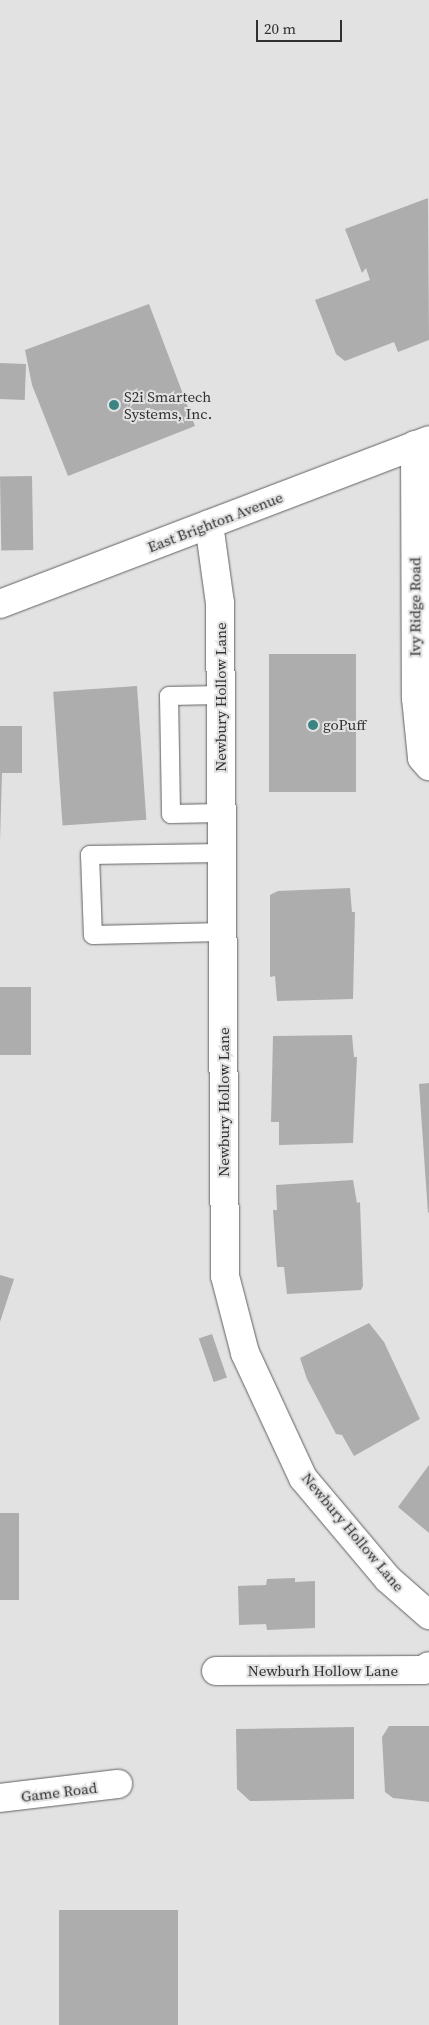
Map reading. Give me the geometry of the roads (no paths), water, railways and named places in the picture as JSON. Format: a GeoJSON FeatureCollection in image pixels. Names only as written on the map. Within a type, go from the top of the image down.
{"type":"FeatureCollection","features":[{"type":"Feature","properties":{"kind":"street","name":"East Brighton Avenue"},"geometry":{"type":"LineString","coordinates":[[0,604],[422,442]]}},
{"type":"Feature","properties":{"kind":"street","name":"Ivy Ridge Road"},"geometry":{"type":"LineString","coordinates":[[422,442],[416,698],[422,758],[429,766]]}},
{"type":"Feature","properties":{"kind":"street","name":"Newbury Hollow Lane"},"geometry":{"type":"LineString","coordinates":[[209,524],[220,603],[226,1276],[245,1353],[303,1478],[388,1579],[429,1615]]}},
{"type":"Feature","properties":{"kind":"street","name":"Newburh Hollow Lane"},"geometry":{"type":"LineString","coordinates":[[216,1671],[424,1670],[429,1666]]}},
{"type":"Feature","properties":{"kind":"street","name":"Game Road"},"geometry":{"type":"LineString","coordinates":[[0,1798],[118,1784]]}},
{"type":"Feature","properties":{"kind":"lane"},"geometry":{"type":"LineString","coordinates":[[221,695],[169,696],[171,814],[222,813]]}},
{"type":"Feature","properties":{"kind":"lane"},"geometry":{"type":"LineString","coordinates":[[222,854],[90,855],[92,935],[223,932]]}},
{"type":"Feature","properties":{"kind":"place","name":"S2i Smartech Systems, Inc."},"geometry":{"type":"Point","coordinates":[114,405]}},
{"type":"Feature","properties":{"kind":"place","name":"goPuff"},"geometry":{"type":"Point","coordinates":[313,725]}}]}
